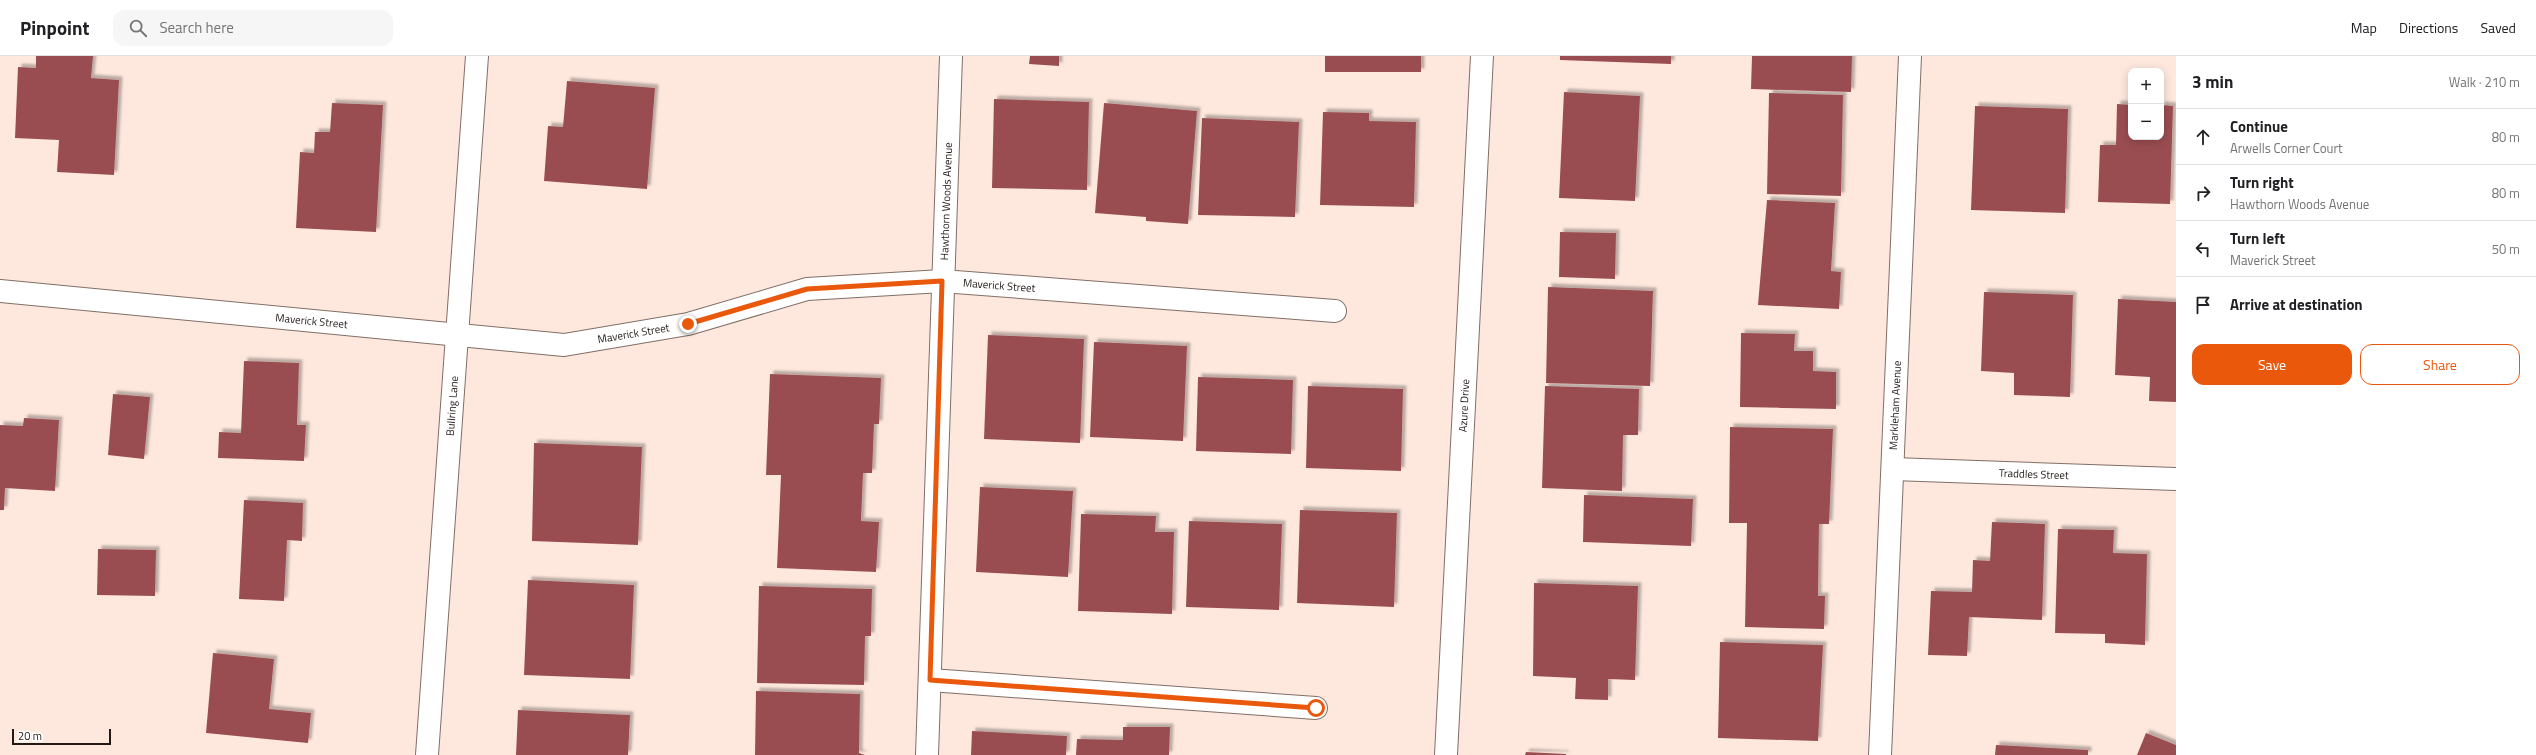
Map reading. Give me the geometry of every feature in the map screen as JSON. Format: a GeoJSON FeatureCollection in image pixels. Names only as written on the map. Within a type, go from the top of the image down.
{"type":"FeatureCollection","features":[{"type":"Feature","properties":{"kind":"street","name":"Bullring Lane"},"geometry":{"type":"LineString","coordinates":[[427,755],[477,56]]}},
{"type":"Feature","properties":{"kind":"street","name":"Hawthorn Woods Avenue"},"geometry":{"type":"LineString","coordinates":[[927,755],[942,281],[951,56]]}},
{"type":"Feature","properties":{"kind":"street","name":"Azure Drive"},"geometry":{"type":"LineString","coordinates":[[1446,755],[1482,56]]}},
{"type":"Feature","properties":{"kind":"street","name":"Markleham Avenue"},"geometry":{"type":"LineString","coordinates":[[1880,755],[1910,56]]}},
{"type":"Feature","properties":{"kind":"street","name":"Maverick Street"},"geometry":{"type":"LineString","coordinates":[[0,290],[457,333],[564,345],[688,324],[807,289],[942,281],[1335,311]]}},
{"type":"Feature","properties":{"kind":"street","name":"Traddles Street"},"geometry":{"type":"LineString","coordinates":[[1893,469],[2176,479]]}},
{"type":"Feature","properties":{"kind":"street"},"geometry":{"type":"LineString","coordinates":[[930,680],[1316,708]]}},
{"type":"Feature","properties":{"kind":"building"},"geometry":{"type":"Polygon","coordinates":[[[36,56],[93,56],[91,78],[119,80],[114,175],[57,172],[59,140],[15,138],[18,67],[36,68],[36,56]]]}},
{"type":"Feature","properties":{"kind":"building"},"geometry":{"type":"Polygon","coordinates":[[[1030,56],[1059,56],[1059,66],[1029,64],[1030,56]]]}},
{"type":"Feature","properties":{"kind":"building"},"geometry":{"type":"Polygon","coordinates":[[[1325,56],[1421,56],[1421,72],[1325,72],[1325,56]]]}},
{"type":"Feature","properties":{"kind":"building"},"geometry":{"type":"Polygon","coordinates":[[[1560,56],[1671,56],[1671,64],[1560,60],[1560,56]]]}},
{"type":"Feature","properties":{"kind":"building"},"geometry":{"type":"Polygon","coordinates":[[[1752,56],[1852,56],[1851,92],[1751,89],[1752,56]]]}},
{"type":"Feature","properties":{"kind":"building"},"geometry":{"type":"Polygon","coordinates":[[[567,81],[655,88],[647,189],[544,181],[548,126],[563,127],[567,81]]]}},
{"type":"Feature","properties":{"kind":"building"},"geometry":{"type":"Polygon","coordinates":[[[1564,92],[1640,96],[1635,201],[1559,198],[1564,92]]]}},
{"type":"Feature","properties":{"kind":"building"},"geometry":{"type":"Polygon","coordinates":[[[1769,93],[1843,95],[1841,196],[1767,194],[1769,93]]]}},
{"type":"Feature","properties":{"kind":"building"},"geometry":{"type":"Polygon","coordinates":[[[994,99],[1089,102],[1087,190],[992,188],[994,99]]]}},
{"type":"Feature","properties":{"kind":"building"},"geometry":{"type":"Polygon","coordinates":[[[332,103],[383,105],[376,232],[296,228],[300,152],[314,153],[315,132],[330,132],[332,103]]]}},
{"type":"Feature","properties":{"kind":"building"},"geometry":{"type":"Polygon","coordinates":[[[1104,103],[1197,111],[1188,224],[1146,221],[1146,217],[1095,213],[1104,103]]]}},
{"type":"Feature","properties":{"kind":"building"},"geometry":{"type":"Polygon","coordinates":[[[2117,104],[2128,105],[2128,140],[2164,140],[2164,105],[2173,106],[2170,204],[2098,202],[2100,145],[2116,145],[2117,104]]]}},
{"type":"Feature","properties":{"kind":"building"},"geometry":{"type":"Polygon","coordinates":[[[1975,106],[2068,109],[2065,213],[1971,210],[1975,106]]]}},
{"type":"Feature","properties":{"kind":"building"},"geometry":{"type":"Polygon","coordinates":[[[1323,112],[1369,113],[1369,121],[1416,122],[1414,207],[1320,205],[1323,112]]]}},
{"type":"Feature","properties":{"kind":"building"},"geometry":{"type":"Polygon","coordinates":[[[1202,118],[1299,122],[1295,217],[1198,215],[1202,118]]]}},
{"type":"Feature","properties":{"kind":"building"},"geometry":{"type":"Polygon","coordinates":[[[1767,200],[1835,203],[1831,271],[1841,272],[1839,309],[1758,305],[1767,200]]]}},
{"type":"Feature","properties":{"kind":"building"},"geometry":{"type":"Polygon","coordinates":[[[1560,232],[1616,233],[1615,279],[1559,277],[1560,232]]]}},
{"type":"Feature","properties":{"kind":"building"},"geometry":{"type":"Polygon","coordinates":[[[1548,287],[1653,291],[1650,386],[1546,383],[1548,287]]]}},
{"type":"Feature","properties":{"kind":"building"},"geometry":{"type":"Polygon","coordinates":[[[1984,292],[2073,295],[2070,397],[2014,395],[2014,373],[1981,371],[1984,292]]]}},
{"type":"Feature","properties":{"kind":"building"},"geometry":{"type":"Polygon","coordinates":[[[2118,299],[2176,302],[2176,402],[2149,401],[2150,377],[2115,375],[2118,299]]]}},
{"type":"Feature","properties":{"kind":"building"},"geometry":{"type":"Polygon","coordinates":[[[1741,333],[1795,334],[1794,351],[1813,351],[1813,371],[1836,372],[1836,409],[1740,407],[1741,333]]]}},
{"type":"Feature","properties":{"kind":"building"},"geometry":{"type":"Polygon","coordinates":[[[988,335],[1084,339],[1080,443],[984,439],[988,335]]]}},
{"type":"Feature","properties":{"kind":"building"},"geometry":{"type":"Polygon","coordinates":[[[1094,342],[1187,346],[1183,441],[1090,437],[1094,342]]]}},
{"type":"Feature","properties":{"kind":"building"},"geometry":{"type":"Polygon","coordinates":[[[244,361],[299,363],[297,425],[306,425],[304,461],[218,458],[219,432],[241,433],[244,361]]]}},
{"type":"Feature","properties":{"kind":"building"},"geometry":{"type":"Polygon","coordinates":[[[770,374],[881,378],[879,424],[874,424],[872,473],[863,473],[861,521],[879,522],[876,572],[777,568],[781,475],[766,475],[770,374]]]}},
{"type":"Feature","properties":{"kind":"building"},"geometry":{"type":"Polygon","coordinates":[[[1198,377],[1293,380],[1291,454],[1196,451],[1198,377]]]}},
{"type":"Feature","properties":{"kind":"building"},"geometry":{"type":"Polygon","coordinates":[[[1308,386],[1403,389],[1401,471],[1306,468],[1308,386]]]}},
{"type":"Feature","properties":{"kind":"building"},"geometry":{"type":"Polygon","coordinates":[[[1545,386],[1639,389],[1638,435],[1623,435],[1622,491],[1542,488],[1545,386]]]}},
{"type":"Feature","properties":{"kind":"building"},"geometry":{"type":"Polygon","coordinates":[[[113,394],[150,397],[144,459],[108,455],[113,394]]]}},
{"type":"Feature","properties":{"kind":"building"},"geometry":{"type":"Polygon","coordinates":[[[24,418],[59,420],[55,491],[5,488],[4,510],[0,510],[0,425],[23,426],[24,418]]]}},
{"type":"Feature","properties":{"kind":"building"},"geometry":{"type":"Polygon","coordinates":[[[1730,427],[1833,429],[1829,524],[1819,524],[1818,596],[1825,596],[1824,629],[1745,627],[1747,523],[1729,523],[1730,427]]]}},
{"type":"Feature","properties":{"kind":"building"},"geometry":{"type":"Polygon","coordinates":[[[534,443],[642,447],[638,545],[532,541],[534,443]]]}},
{"type":"Feature","properties":{"kind":"building"},"geometry":{"type":"Polygon","coordinates":[[[980,487],[1073,491],[1068,577],[976,572],[980,487]]]}},
{"type":"Feature","properties":{"kind":"building"},"geometry":{"type":"Polygon","coordinates":[[[1584,495],[1693,499],[1691,546],[1583,542],[1584,495]]]}},
{"type":"Feature","properties":{"kind":"building"},"geometry":{"type":"Polygon","coordinates":[[[244,500],[303,503],[302,541],[287,540],[284,601],[239,599],[244,500]]]}},
{"type":"Feature","properties":{"kind":"building"},"geometry":{"type":"Polygon","coordinates":[[[1300,510],[1397,513],[1394,607],[1297,603],[1300,510]]]}},
{"type":"Feature","properties":{"kind":"building"},"geometry":{"type":"Polygon","coordinates":[[[1081,514],[1156,516],[1155,532],[1174,532],[1172,614],[1078,611],[1081,514]]]}},
{"type":"Feature","properties":{"kind":"building"},"geometry":{"type":"Polygon","coordinates":[[[1189,521],[1282,524],[1279,610],[1186,607],[1189,521]]]}},
{"type":"Feature","properties":{"kind":"building"},"geometry":{"type":"Polygon","coordinates":[[[1992,522],[2045,524],[2042,620],[1969,617],[1967,656],[1928,655],[1931,591],[1972,592],[1973,560],[1990,561],[1992,522]]]}},
{"type":"Feature","properties":{"kind":"building"},"geometry":{"type":"Polygon","coordinates":[[[2058,529],[2114,530],[2113,553],[2147,554],[2145,645],[2105,643],[2105,634],[2055,633],[2058,529]]]}},
{"type":"Feature","properties":{"kind":"building"},"geometry":{"type":"Polygon","coordinates":[[[98,549],[156,550],[155,596],[97,595],[98,549]]]}},
{"type":"Feature","properties":{"kind":"building"},"geometry":{"type":"Polygon","coordinates":[[[528,580],[634,585],[630,679],[524,675],[528,580]]]}},
{"type":"Feature","properties":{"kind":"building"},"geometry":{"type":"Polygon","coordinates":[[[1534,583],[1638,586],[1635,680],[1608,679],[1608,700],[1575,699],[1576,678],[1533,676],[1534,583]]]}},
{"type":"Feature","properties":{"kind":"building"},"geometry":{"type":"Polygon","coordinates":[[[759,586],[872,589],[871,636],[865,636],[864,685],[757,683],[759,586]]]}},
{"type":"Feature","properties":{"kind":"building"},"geometry":{"type":"Polygon","coordinates":[[[1720,642],[1823,645],[1818,741],[1718,738],[1720,642]]]}},
{"type":"Feature","properties":{"kind":"building"},"geometry":{"type":"Polygon","coordinates":[[[213,653],[274,659],[269,709],[311,713],[308,743],[206,733],[213,653]]]}},
{"type":"Feature","properties":{"kind":"building"},"geometry":{"type":"Polygon","coordinates":[[[756,691],[860,694],[859,753],[865,755],[755,755],[756,691]]]}},
{"type":"Feature","properties":{"kind":"building"},"geometry":{"type":"Polygon","coordinates":[[[518,710],[630,715],[628,755],[516,755],[518,710]]]}},
{"type":"Feature","properties":{"kind":"building"},"geometry":{"type":"Polygon","coordinates":[[[1123,727],[1170,727],[1169,755],[1076,755],[1077,739],[1123,740],[1123,727]]]}},
{"type":"Feature","properties":{"kind":"building"},"geometry":{"type":"Polygon","coordinates":[[[972,731],[1067,736],[1066,755],[971,755],[972,731]]]}},
{"type":"Feature","properties":{"kind":"building"},"geometry":{"type":"Polygon","coordinates":[[[2146,733],[2176,745],[2176,755],[2137,755],[2146,733]]]}},
{"type":"Feature","properties":{"kind":"building"},"geometry":{"type":"Polygon","coordinates":[[[1996,745],[2088,750],[2088,755],[1995,755],[1996,745]]]}},
{"type":"Feature","properties":{"kind":"building"},"geometry":{"type":"Polygon","coordinates":[[[1526,752],[1566,754],[1566,755],[1525,755],[1526,752]]]}},
{"type":"Feature","properties":{"kind":"route"},"geometry":{"type":"LineString","coordinates":[[688,324],[807,289],[942,281],[930,680],[1316,708]]}}]}
